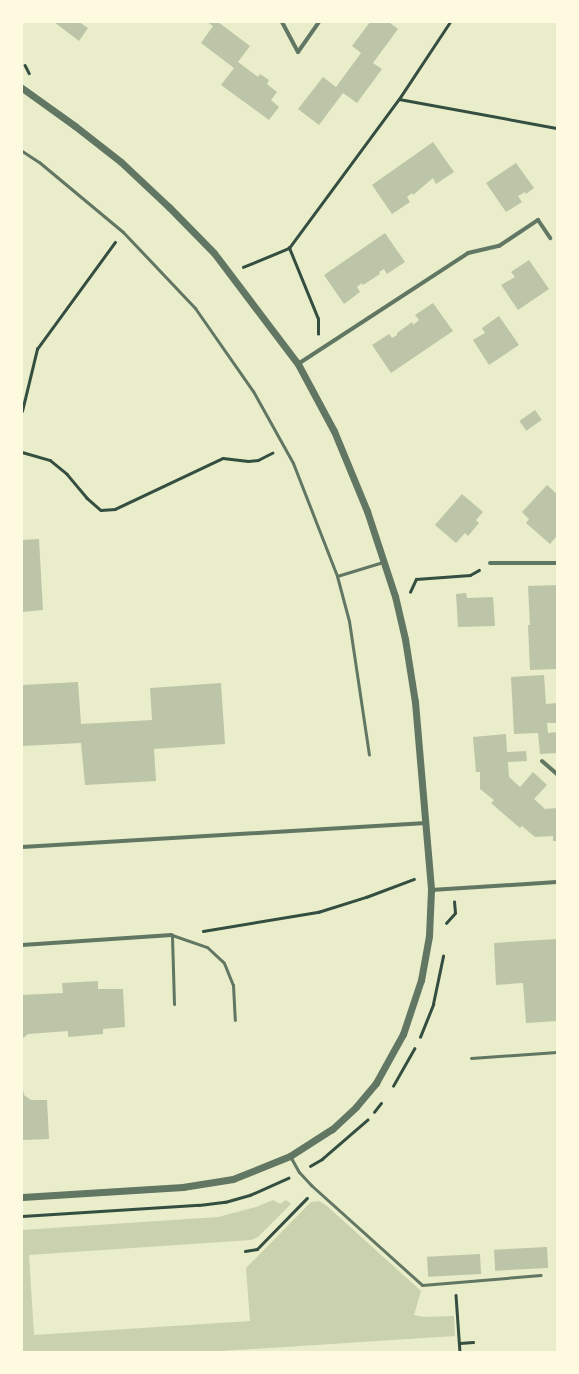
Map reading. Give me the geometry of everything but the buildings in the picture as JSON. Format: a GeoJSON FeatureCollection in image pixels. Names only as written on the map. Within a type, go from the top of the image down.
{"type":"FeatureCollection","features":[{"type":"Feature","properties":{"kind":"street"},"geometry":{"type":"LineString","coordinates":[[282,22],[298,52],[319,22]]}},
{"type":"Feature","properties":{"kind":"street"},"geometry":{"type":"LineString","coordinates":[[22,88],[75,126],[121,162],[169,207],[214,254],[298,364],[334,431],[352,472],[384,562],[395,596],[405,639],[415,702],[431,890],[429,936],[421,980],[403,1034],[376,1083],[356,1107],[332,1129],[290,1156],[233,1179],[183,1187],[22,1197]]}},
{"type":"Feature","properties":{"kind":"street"},"geometry":{"type":"LineString","coordinates":[[298,364],[468,253],[500,246],[538,220],[550,238]]}},
{"type":"Feature","properties":{"kind":"street"},"geometry":{"type":"LineString","coordinates":[[490,564],[557,563]]}},
{"type":"Feature","properties":{"kind":"street"},"geometry":{"type":"LineString","coordinates":[[542,761],[557,774]]}},
{"type":"Feature","properties":{"kind":"street"},"geometry":{"type":"LineString","coordinates":[[22,847],[426,823]]}},
{"type":"Feature","properties":{"kind":"street"},"geometry":{"type":"LineString","coordinates":[[431,890],[557,882]]}},
{"type":"Feature","properties":{"kind":"street"},"geometry":{"type":"LineString","coordinates":[[22,946],[172,935]]}},
{"type":"Feature","properties":{"kind":"lane"},"geometry":{"type":"LineString","coordinates":[[22,151],[39,162],[123,232],[195,308],[253,391],[293,463],[337,576],[349,621],[369,756]]}},
{"type":"Feature","properties":{"kind":"lane"},"geometry":{"type":"LineString","coordinates":[[337,576],[384,562]]}},
{"type":"Feature","properties":{"kind":"lane"},"geometry":{"type":"LineString","coordinates":[[174,1004],[172,935],[207,947],[224,963],[233,985],[235,1020]]}},
{"type":"Feature","properties":{"kind":"lane"},"geometry":{"type":"LineString","coordinates":[[471,1058],[557,1052]]}},
{"type":"Feature","properties":{"kind":"lane"},"geometry":{"type":"LineString","coordinates":[[290,1156],[299,1172],[316,1189],[422,1285],[541,1275]]}},
{"type":"Feature","properties":{"kind":"path"},"geometry":{"type":"LineString","coordinates":[[229,272],[289,248],[399,100],[450,22]]}},
{"type":"Feature","properties":{"kind":"path"},"geometry":{"type":"LineString","coordinates":[[25,65],[30,76]]}},
{"type":"Feature","properties":{"kind":"path"},"geometry":{"type":"LineString","coordinates":[[399,100],[557,128]]}},
{"type":"Feature","properties":{"kind":"path"},"geometry":{"type":"LineString","coordinates":[[22,411],[37,349],[123,232]]}},
{"type":"Feature","properties":{"kind":"path"},"geometry":{"type":"LineString","coordinates":[[289,248],[318,319],[318,334]]}},
{"type":"Feature","properties":{"kind":"path"},"geometry":{"type":"LineString","coordinates":[[22,452],[50,460],[67,474],[87,498],[101,510],[114,509],[223,458],[248,462],[258,460],[284,446]]}},
{"type":"Feature","properties":{"kind":"path"},"geometry":{"type":"LineString","coordinates":[[410,592],[416,579],[470,575],[490,564]]}},
{"type":"Feature","properties":{"kind":"path"},"geometry":{"type":"LineString","coordinates":[[201,931],[318,912],[366,898],[414,879]]}},
{"type":"Feature","properties":{"kind":"path"},"geometry":{"type":"LineString","coordinates":[[245,1251],[257,1249],[316,1189]]}},
{"type":"Feature","properties":{"kind":"path"},"geometry":{"type":"LineString","coordinates":[[456,1282],[460,1352]]}},
{"type":"Feature","properties":{"kind":"path"},"geometry":{"type":"LineString","coordinates":[[460,1343],[473,1342]]}},
{"type":"Feature","properties":{"kind":"green space"},"geometry":{"type":"Polygon","coordinates":[[[273,1200],[280,1204],[286,1200],[291,1204],[258,1237],[251,1240],[29,1255],[34,1335],[250,1321],[246,1268],[311,1202],[319,1201],[327,1206],[421,1291],[414,1315],[424,1317],[454,1316],[455,1336],[206,1352],[22,1352],[22,1230],[218,1217],[256,1207],[273,1200]]]}}]}
